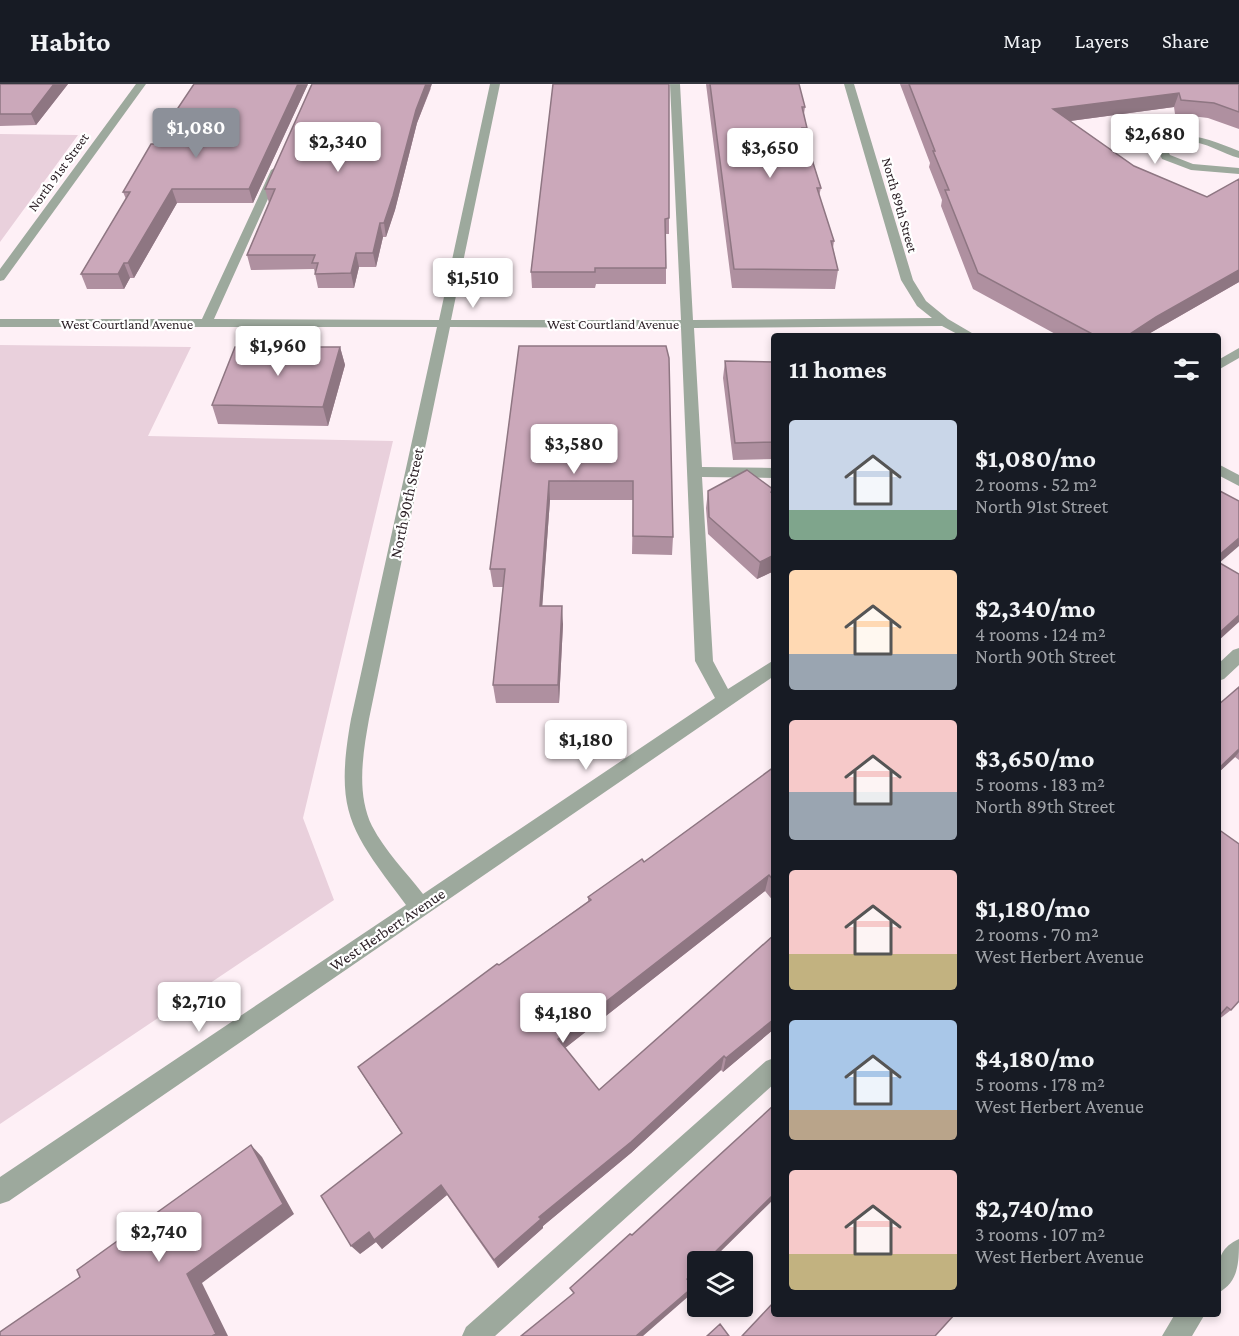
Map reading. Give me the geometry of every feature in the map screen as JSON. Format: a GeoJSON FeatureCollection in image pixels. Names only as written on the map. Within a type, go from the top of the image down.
{"type":"FeatureCollection","features":[{"type":"Feature","properties":{"kind":"street","name":"North 91st Street"},"geometry":{"type":"LineString","coordinates":[[0,278],[141,84]]}},
{"type":"Feature","properties":{"kind":"street","name":"North 90th Street"},"geometry":{"type":"LineString","coordinates":[[420,907],[363,827],[352,784],[356,746],[374,655],[495,84]]}},
{"type":"Feature","properties":{"kind":"street"},"geometry":{"type":"LineString","coordinates":[[675,84],[704,661],[725,700]]}},
{"type":"Feature","properties":{"kind":"street","name":"North 89th Street"},"geometry":{"type":"LineString","coordinates":[[849,84],[907,280],[921,303],[944,322]]}},
{"type":"Feature","properties":{"kind":"street"},"geometry":{"type":"LineString","coordinates":[[1239,155],[1204,140],[1175,140],[1166,143],[1162,148],[1166,157],[1191,167],[1239,171]]}},
{"type":"Feature","properties":{"kind":"street"},"geometry":{"type":"LineString","coordinates":[[206,324],[280,160]]}},
{"type":"Feature","properties":{"kind":"street","name":"West Courtland Avenue"},"geometry":{"type":"LineString","coordinates":[[0,323],[944,322],[965,333]]}},
{"type":"Feature","properties":{"kind":"street"},"geometry":{"type":"LineString","coordinates":[[1221,364],[1239,352]]}},
{"type":"Feature","properties":{"kind":"street"},"geometry":{"type":"LineString","coordinates":[[1221,471],[1239,481]]}},
{"type":"Feature","properties":{"kind":"street"},"geometry":{"type":"LineString","coordinates":[[695,472],[771,473]]}},
{"type":"Feature","properties":{"kind":"street"},"geometry":{"type":"LineString","coordinates":[[1221,671],[1239,655]]}},
{"type":"Feature","properties":{"kind":"street","name":"West Herbert Avenue"},"geometry":{"type":"LineString","coordinates":[[0,1192],[771,668]]}},
{"type":"Feature","properties":{"kind":"street"},"geometry":{"type":"LineString","coordinates":[[475,1336],[771,1072]]}},
{"type":"Feature","properties":{"kind":"street"},"geometry":{"type":"LineString","coordinates":[[1221,1276],[1239,1252]]}},
{"type":"Feature","properties":{"kind":"shaded area"},"geometry":{"type":"Polygon","coordinates":[[[0,134],[78,135],[0,242],[0,134]]]}},
{"type":"Feature","properties":{"kind":"shaded area"},"geometry":{"type":"Polygon","coordinates":[[[0,345],[191,347],[148,436],[393,441],[303,818],[334,900],[0,1124],[0,345]]]}},
{"type":"Feature","properties":{"kind":"building"},"geometry":{"type":"Polygon","coordinates":[[[0,84],[54,84],[31,114],[0,114],[0,84]]]}},
{"type":"Feature","properties":{"kind":"building"},"geometry":{"type":"Polygon","coordinates":[[[194,84],[298,84],[249,189],[172,189],[128,263],[124,263],[118,274],[81,274],[130,192],[123,192],[151,144],[154,144],[194,84]]]}},
{"type":"Feature","properties":{"kind":"building"},"geometry":{"type":"Polygon","coordinates":[[[312,84],[426,84],[416,110],[393,196],[384,223],[380,223],[373,253],[356,253],[351,273],[315,274],[318,263],[312,263],[315,255],[247,255],[275,189],[265,189],[312,84]]]}},
{"type":"Feature","properties":{"kind":"building"},"geometry":{"type":"Polygon","coordinates":[[[553,84],[669,84],[669,218],[665,219],[666,268],[595,268],[595,272],[531,272],[553,84]]]}},
{"type":"Feature","properties":{"kind":"building"},"geometry":{"type":"Polygon","coordinates":[[[710,84],[799,84],[807,128],[802,128],[821,188],[817,188],[834,241],[831,241],[838,270],[734,269],[710,84]]]}},
{"type":"Feature","properties":{"kind":"building"},"geometry":{"type":"Polygon","coordinates":[[[909,84],[1239,84],[1239,112],[1214,103],[1181,100],[1179,93],[1053,109],[1134,166],[1207,197],[1239,179],[1239,270],[1132,333],[1090,333],[978,273],[945,190],[949,190],[933,151],[935,151],[909,84]]]}},
{"type":"Feature","properties":{"kind":"building"},"geometry":{"type":"Polygon","coordinates":[[[519,346],[666,346],[669,358],[673,537],[633,536],[633,481],[549,481],[540,606],[562,606],[558,685],[493,685],[505,569],[490,569],[519,346]]]}},
{"type":"Feature","properties":{"kind":"building"},"geometry":{"type":"Polygon","coordinates":[[[235,347],[340,347],[323,407],[212,405],[235,347]]]}},
{"type":"Feature","properties":{"kind":"building"},"geometry":{"type":"Polygon","coordinates":[[[725,361],[771,362],[771,442],[735,443],[725,361]]]}},
{"type":"Feature","properties":{"kind":"building"},"geometry":{"type":"Polygon","coordinates":[[[747,470],[771,488],[771,556],[760,562],[709,517],[708,491],[747,470]]]}},
{"type":"Feature","properties":{"kind":"building"},"geometry":{"type":"Polygon","coordinates":[[[1221,492],[1239,501],[1239,538],[1221,553],[1221,492]]]}},
{"type":"Feature","properties":{"kind":"building"},"geometry":{"type":"Polygon","coordinates":[[[1221,564],[1239,574],[1239,615],[1221,631],[1221,564]]]}},
{"type":"Feature","properties":{"kind":"building"},"geometry":{"type":"Polygon","coordinates":[[[1239,687],[1239,749],[1221,766],[1221,702],[1239,687]]]}},
{"type":"Feature","properties":{"kind":"building"},"geometry":{"type":"Polygon","coordinates":[[[771,769],[771,877],[769,875],[558,1039],[599,1090],[771,938],[771,1021],[726,1058],[724,1056],[631,1142],[539,1217],[541,1219],[494,1260],[441,1185],[374,1240],[369,1232],[351,1246],[321,1196],[402,1133],[358,1067],[497,964],[499,965],[591,900],[588,897],[642,859],[644,862],[771,769]]]}},
{"type":"Feature","properties":{"kind":"building"},"geometry":{"type":"Polygon","coordinates":[[[1221,831],[1239,844],[1239,1001],[1231,1010],[1227,1007],[1221,1014],[1221,831]]]}},
{"type":"Feature","properties":{"kind":"building"},"geometry":{"type":"Polygon","coordinates":[[[771,1108],[771,1197],[716,1251],[687,1251],[687,1292],[636,1336],[521,1336],[574,1293],[570,1288],[630,1234],[632,1235],[771,1108]]]}},
{"type":"Feature","properties":{"kind":"building"},"geometry":{"type":"Polygon","coordinates":[[[251,1145],[283,1204],[187,1274],[216,1334],[212,1336],[0,1336],[0,1332],[80,1277],[77,1270],[251,1145]]]}},
{"type":"Feature","properties":{"kind":"building"},"geometry":{"type":"Polygon","coordinates":[[[771,1305],[771,1317],[952,1317],[935,1336],[742,1336],[771,1305]]]}},
{"type":"Feature","properties":{"kind":"building"},"geometry":{"type":"Polygon","coordinates":[[[720,1324],[729,1336],[707,1336],[720,1324]]]}}]}
